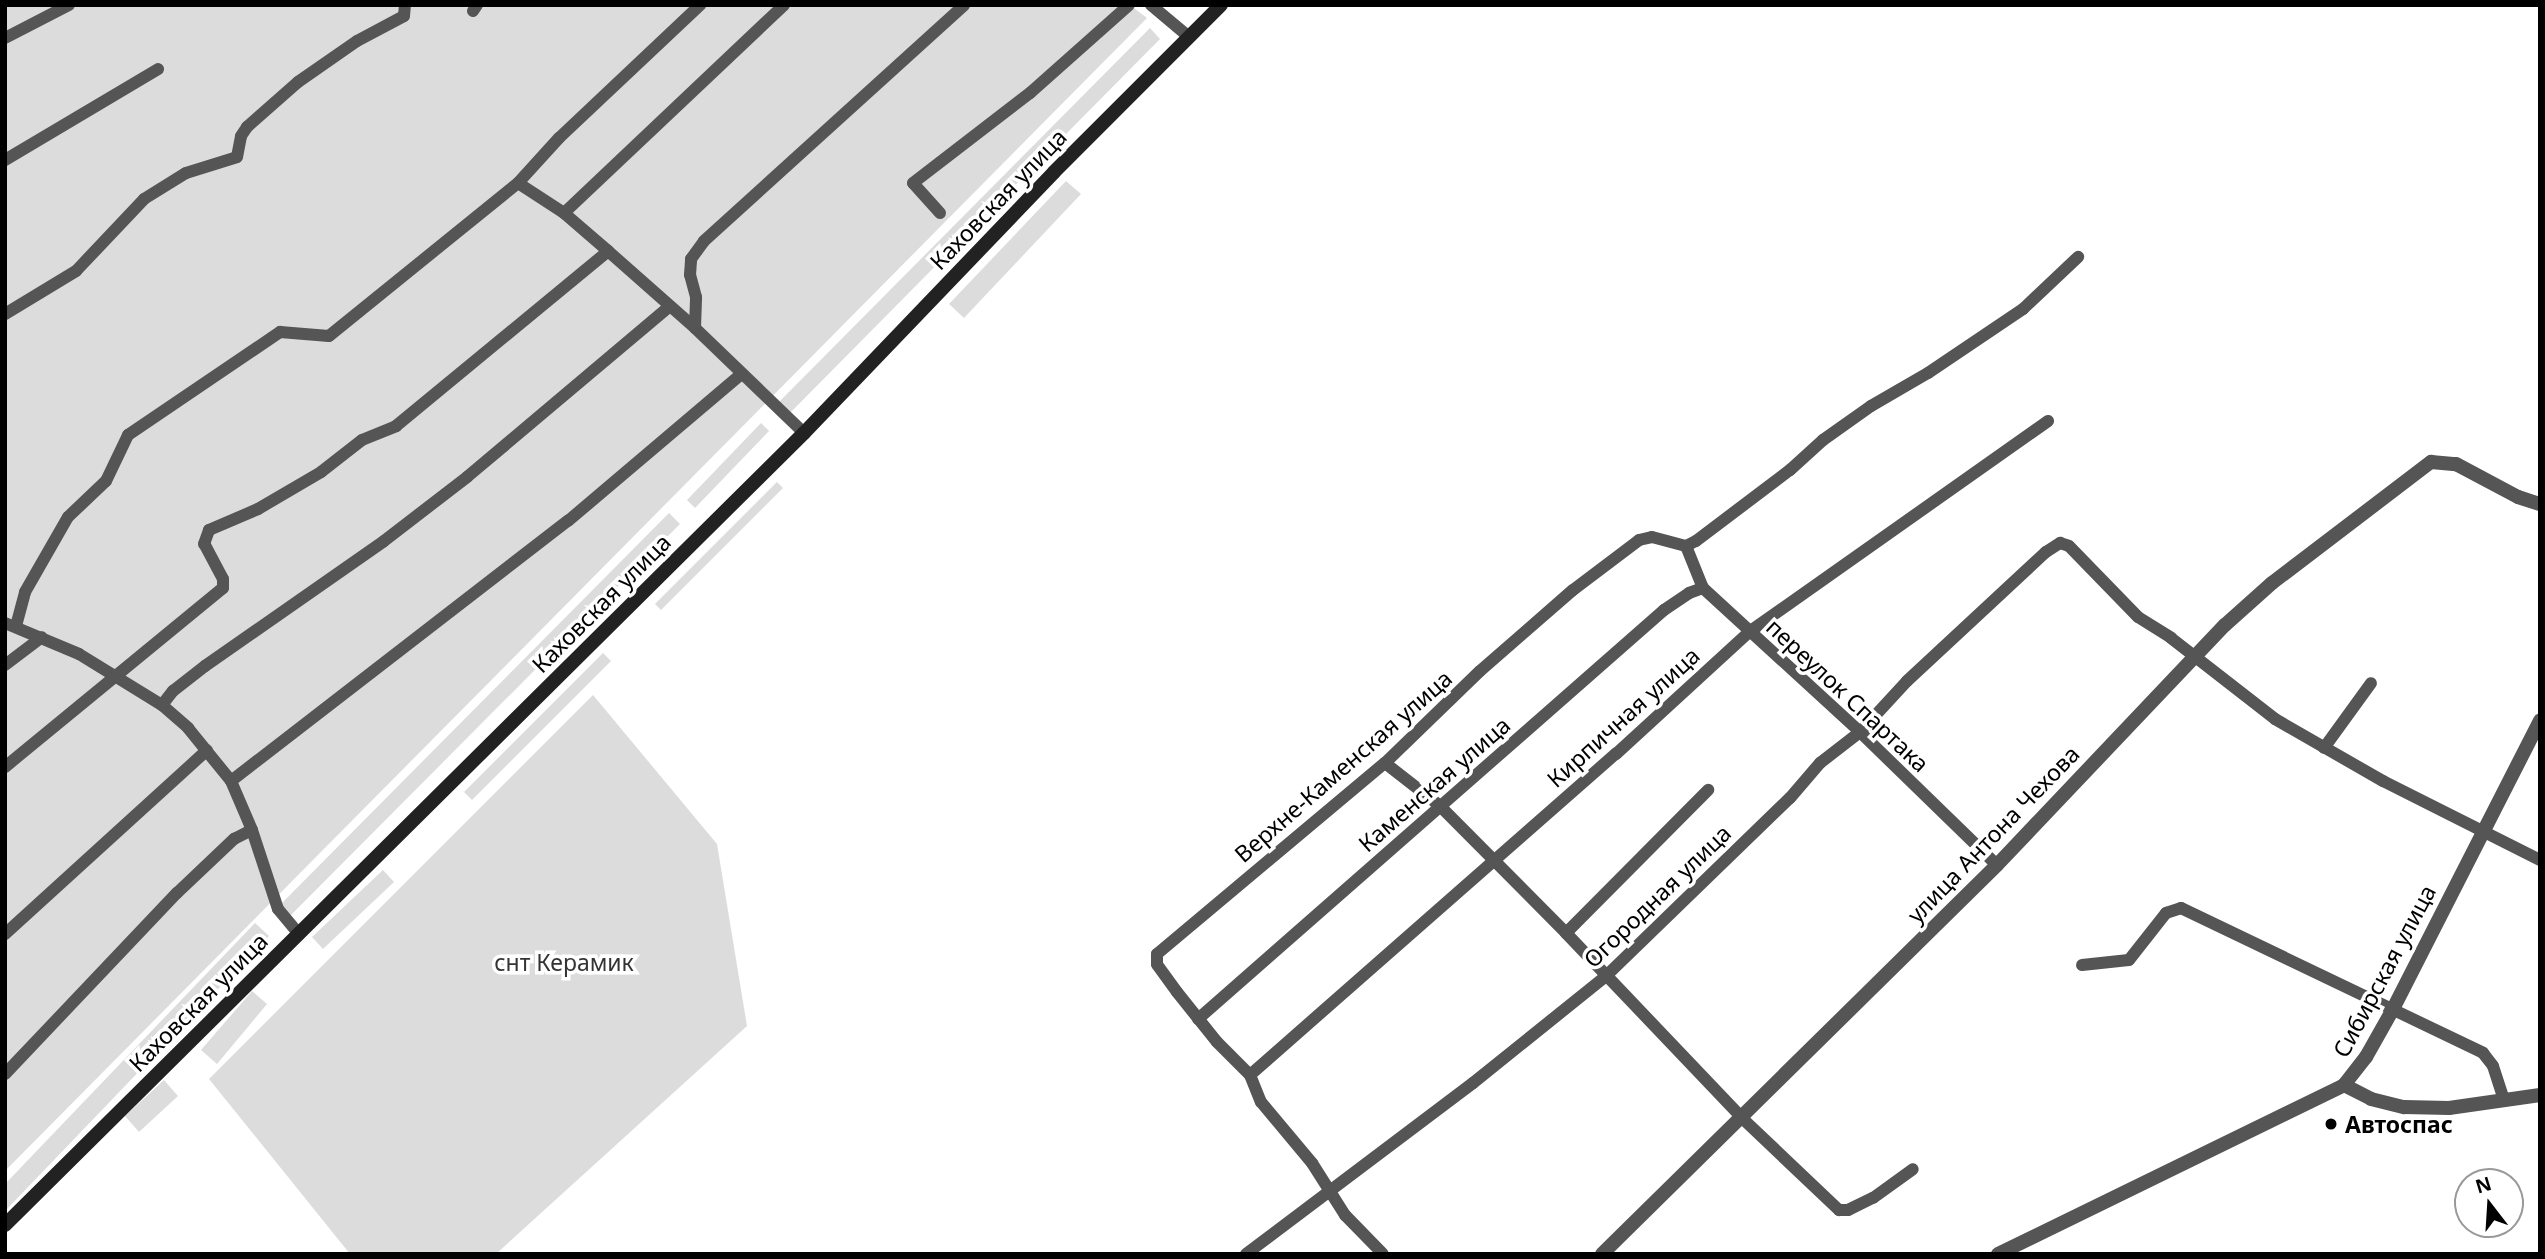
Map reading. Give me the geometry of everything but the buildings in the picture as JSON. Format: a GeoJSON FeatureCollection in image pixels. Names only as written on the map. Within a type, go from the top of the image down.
{"type":"FeatureCollection","features":[{"type":"Feature","properties":{"kind":"main road","name":"Каховская улица"},"geometry":{"type":"LineString","coordinates":[[5,1225],[804,433],[1221,5]]}},
{"type":"Feature","properties":{"kind":"street"},"geometry":{"type":"LineString","coordinates":[[5,314],[76,271],[144,199],[186,173],[237,157],[242,135],[247,127],[298,82],[357,40],[404,16],[405,5]]}},
{"type":"Feature","properties":{"kind":"street"},"geometry":{"type":"LineString","coordinates":[[299,934],[278,908],[252,830],[231,780],[207,750],[162,705],[116,676],[42,637],[10,624],[68,517],[106,481],[128,435],[280,332],[328,336],[518,183],[559,138],[700,5]]}},
{"type":"Feature","properties":{"kind":"street"},"geometry":{"type":"LineString","coordinates":[[564,213],[783,5]]}},
{"type":"Feature","properties":{"kind":"street"},"geometry":{"type":"LineString","coordinates":[[695,328],[696,297],[690,275],[691,259],[704,241],[964,5]]}},
{"type":"Feature","properties":{"kind":"street"},"geometry":{"type":"LineString","coordinates":[[940,213],[913,183],[1030,93],[1129,5]]}},
{"type":"Feature","properties":{"kind":"street"},"geometry":{"type":"LineString","coordinates":[[1151,5],[1189,37]]}},
{"type":"Feature","properties":{"kind":"street"},"geometry":{"type":"LineString","coordinates":[[5,38],[63,7]]}},
{"type":"Feature","properties":{"kind":"street"},"geometry":{"type":"LineString","coordinates":[[5,160],[158,69]]}},
{"type":"Feature","properties":{"kind":"street"},"geometry":{"type":"LineString","coordinates":[[518,183],[564,213],[608,251],[695,328],[740,375],[804,433]]}},
{"type":"Feature","properties":{"kind":"street"},"geometry":{"type":"LineString","coordinates":[[5,767],[223,588],[223,579],[204,544],[209,530],[258,509],[321,472],[362,440],[396,426],[608,251]]}},
{"type":"Feature","properties":{"kind":"street"},"geometry":{"type":"LineString","coordinates":[[1686,546],[1759,494],[1823,440],[1871,406],[1928,373],[2023,309],[2078,257]]}},
{"type":"Feature","properties":{"kind":"street"},"geometry":{"type":"LineString","coordinates":[[162,705],[173,691],[205,666],[384,541],[467,477],[669,307]]}},
{"type":"Feature","properties":{"kind":"street"},"geometry":{"type":"LineString","coordinates":[[231,780],[568,521],[740,375]]}},
{"type":"Feature","properties":{"kind":"street","name":"Кирпичная улица"},"geometry":{"type":"LineString","coordinates":[[1250,1075],[1495,861],[1749,632],[2048,421]]}},
{"type":"Feature","properties":{"kind":"street","name":"улица Антона Чехова"},"geometry":{"type":"LineString","coordinates":[[1602,1254],[1997,865],[2194,657],[2273,583],[2431,462],[2456,464],[2518,497],[2540,504]]}},
{"type":"Feature","properties":{"kind":"street","name":"Верхне-Каменская улица"},"geometry":{"type":"LineString","coordinates":[[1377,1252],[1345,1215],[1312,1163],[1261,1102],[1252,1086],[1250,1075],[1198,1018],[1157,964],[1157,954],[1385,763],[1491,662],[1573,590],[1639,540],[1652,537],[1686,546]]}},
{"type":"Feature","properties":{"kind":"street","name":"Огородная улица"},"geometry":{"type":"LineString","coordinates":[[1246,1254],[1327,1189],[1473,1083],[1606,976],[1790,797],[1820,763],[1860,732],[1907,681],[2046,552],[2060,543],[2069,546],[2131,611],[2194,657]]}},
{"type":"Feature","properties":{"kind":"street","name":"переулок Спартака"},"geometry":{"type":"LineString","coordinates":[[1686,546],[1703,588],[1860,732],[1997,865]]}},
{"type":"Feature","properties":{"kind":"street","name":"Каменская улица"},"geometry":{"type":"LineString","coordinates":[[1198,1018],[1664,610],[1689,593],[1703,588]]}},
{"type":"Feature","properties":{"kind":"street"},"geometry":{"type":"LineString","coordinates":[[5,665],[42,637]]}},
{"type":"Feature","properties":{"kind":"street"},"geometry":{"type":"LineString","coordinates":[[2194,657],[2267,713],[2324,748],[2540,860]]}},
{"type":"Feature","properties":{"kind":"street"},"geometry":{"type":"LineString","coordinates":[[2324,748],[2371,683]]}},
{"type":"Feature","properties":{"kind":"street","name":"Сибирская улица"},"geometry":{"type":"LineString","coordinates":[[1998,1254],[2344,1084],[2366,1057],[2393,1009],[2540,720]]}},
{"type":"Feature","properties":{"kind":"street"},"geometry":{"type":"LineString","coordinates":[[5,934],[207,750]]}},
{"type":"Feature","properties":{"kind":"street"},"geometry":{"type":"LineString","coordinates":[[1385,763],[1440,806],[1566,933],[1742,1118],[1839,1210],[1849,1210],[1873,1198],[1913,1169]]}},
{"type":"Feature","properties":{"kind":"street"},"geometry":{"type":"LineString","coordinates":[[1566,933],[1709,790]]}},
{"type":"Feature","properties":{"kind":"street"},"geometry":{"type":"LineString","coordinates":[[5,1074],[177,893],[233,839],[252,830]]}},
{"type":"Feature","properties":{"kind":"street"},"geometry":{"type":"LineString","coordinates":[[2082,965],[2129,960],[2166,914],[2181,908],[2483,1053],[2493,1066],[2504,1099]]}},
{"type":"Feature","properties":{"kind":"street"},"geometry":{"type":"LineString","coordinates":[[2344,1084],[2371,1099],[2404,1107],[2449,1108],[2540,1094]]}},
{"type":"Feature","properties":{"kind":"green space"},"geometry":{"type":"Polygon","coordinates":[[[5,5],[1130,5],[1147,18],[5,1171],[5,5]]]}},
{"type":"Feature","properties":{"kind":"green space"},"geometry":{"type":"Polygon","coordinates":[[[1150,28],[1160,39],[788,415],[777,404],[1150,28]]]}},
{"type":"Feature","properties":{"kind":"green space"},"geometry":{"type":"Polygon","coordinates":[[[1066,181],[1081,194],[964,318],[949,304],[1066,181]]]}},
{"type":"Feature","properties":{"kind":"green space"},"geometry":{"type":"Polygon","coordinates":[[[761,423],[769,431],[695,508],[687,500],[761,423]]]}},
{"type":"Feature","properties":{"kind":"green space"},"geometry":{"type":"Polygon","coordinates":[[[777,482],[783,488],[661,610],[655,604],[777,482]]]}},
{"type":"Feature","properties":{"kind":"green space"},"geometry":{"type":"Polygon","coordinates":[[[669,513],[680,524],[290,916],[280,905],[669,513]]]}},
{"type":"Feature","properties":{"kind":"green space"},"geometry":{"type":"Polygon","coordinates":[[[603,653],[611,661],[472,800],[464,792],[603,653]]]}},
{"type":"Feature","properties":{"kind":"green space","name":"снт Керамик"},"geometry":{"type":"Polygon","coordinates":[[[593,695],[717,844],[747,1026],[496,1254],[350,1254],[209,1079],[593,695]]]}},
{"type":"Feature","properties":{"kind":"green space"},"geometry":{"type":"Polygon","coordinates":[[[383,870],[394,882],[323,949],[312,937],[383,870]]]}},
{"type":"Feature","properties":{"kind":"green space"},"geometry":{"type":"Polygon","coordinates":[[[255,923],[269,936],[5,1211],[5,1184],[255,923]]]}},
{"type":"Feature","properties":{"kind":"green space"},"geometry":{"type":"Polygon","coordinates":[[[252,991],[267,1004],[217,1064],[201,1050],[252,991]]]}},
{"type":"Feature","properties":{"kind":"green space"},"geometry":{"type":"Polygon","coordinates":[[[164,1080],[178,1096],[139,1132],[125,1116],[164,1080]]]}},
{"type":"Feature","properties":{"kind":"place","name":"Автоспас"},"geometry":{"type":"Point","coordinates":[2331,1124]}}]}
